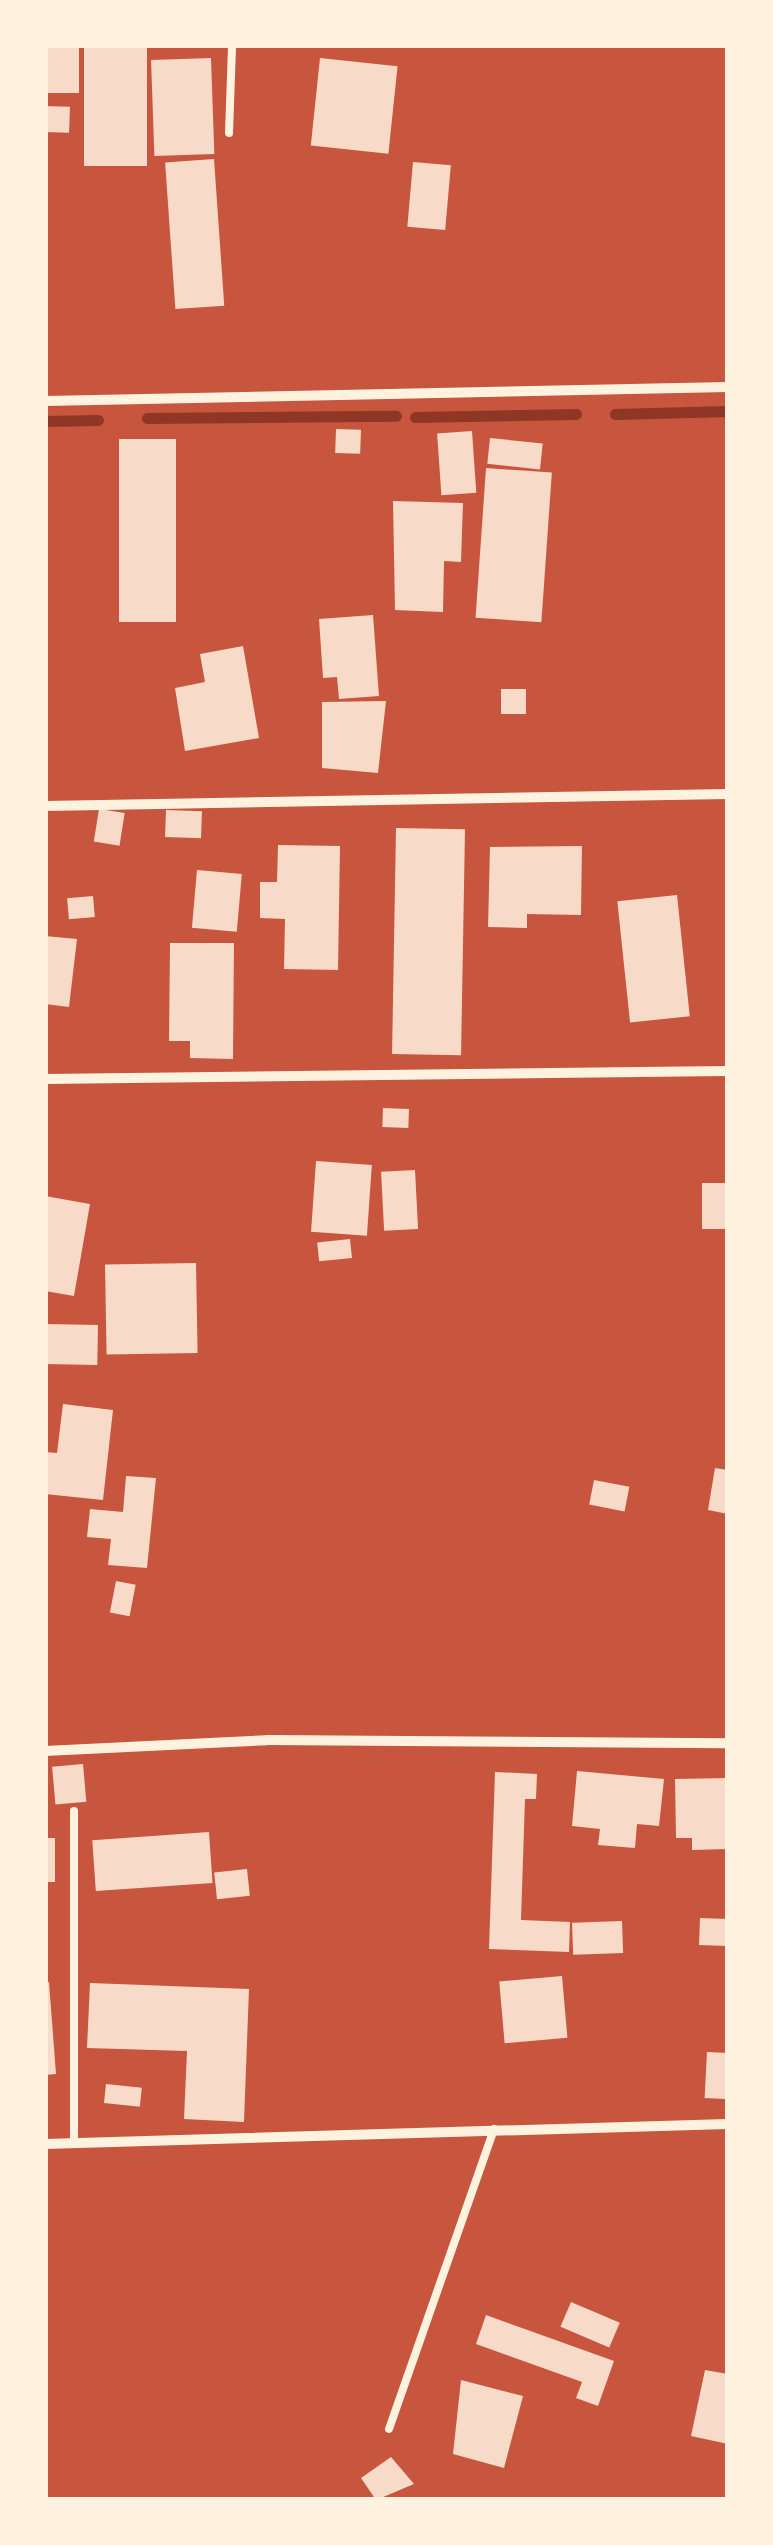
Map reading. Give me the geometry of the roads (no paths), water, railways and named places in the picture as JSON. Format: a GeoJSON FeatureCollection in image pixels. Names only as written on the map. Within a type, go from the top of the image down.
{"type":"FeatureCollection","features":[{"type":"Feature","properties":{"kind":"street"},"geometry":{"type":"LineString","coordinates":[[45,402],[728,387]]}},
{"type":"Feature","properties":{"kind":"street"},"geometry":{"type":"LineString","coordinates":[[45,806],[728,794]]}},
{"type":"Feature","properties":{"kind":"street"},"geometry":{"type":"LineString","coordinates":[[45,1080],[728,1072]]}},
{"type":"Feature","properties":{"kind":"street"},"geometry":{"type":"LineString","coordinates":[[45,1751],[268,1740],[728,1743]]}},
{"type":"Feature","properties":{"kind":"street"},"geometry":{"type":"LineString","coordinates":[[45,2144],[728,2124]]}},
{"type":"Feature","properties":{"kind":"lane"},"geometry":{"type":"LineString","coordinates":[[230,133],[232,45]]}},
{"type":"Feature","properties":{"kind":"lane"},"geometry":{"type":"LineString","coordinates":[[74,1810],[74,2143]]}},
{"type":"Feature","properties":{"kind":"lane"},"geometry":{"type":"LineString","coordinates":[[389,2429],[494,2129]]}},
{"type":"Feature","properties":{"kind":"waterway"},"geometry":{"type":"LineString","coordinates":[[615,414],[728,411]]}},
{"type":"Feature","properties":{"kind":"waterway"},"geometry":{"type":"LineString","coordinates":[[415,417],[576,414]]}},
{"type":"Feature","properties":{"kind":"waterway"},"geometry":{"type":"LineString","coordinates":[[147,418],[396,416]]}},
{"type":"Feature","properties":{"kind":"waterway"},"geometry":{"type":"LineString","coordinates":[[45,421],[98,420]]}}]}
